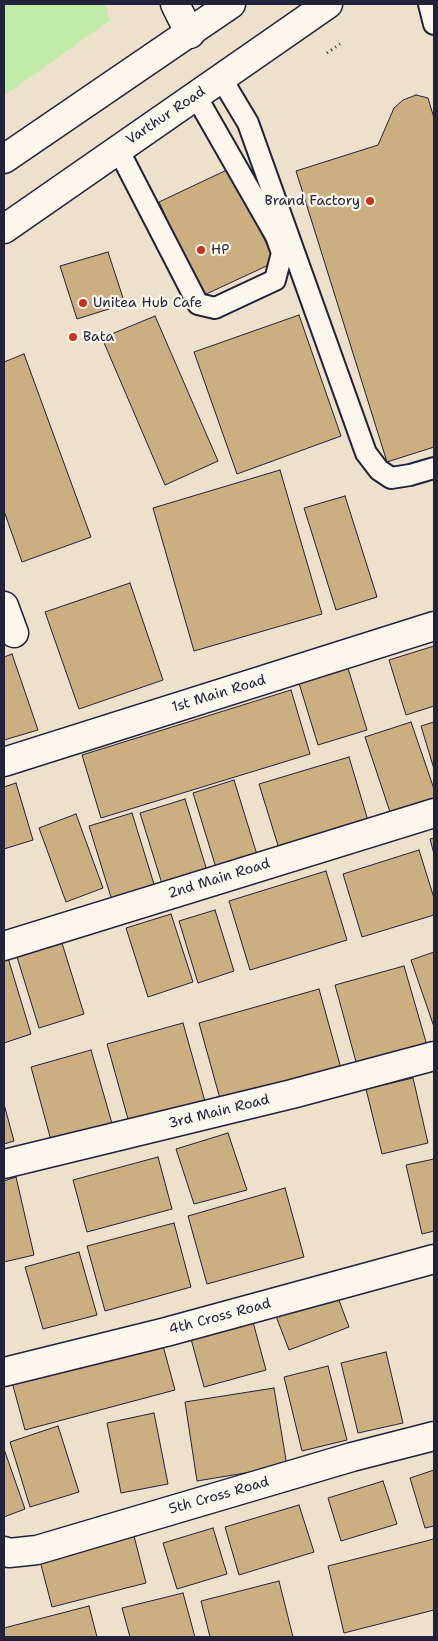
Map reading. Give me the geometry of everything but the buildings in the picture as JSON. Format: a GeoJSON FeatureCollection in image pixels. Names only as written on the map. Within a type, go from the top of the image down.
{"type":"FeatureCollection","features":[{"type":"Feature","properties":{"kind":"street"},"geometry":{"type":"LineString","coordinates":[[175,4],[190,34]]}},
{"type":"Feature","properties":{"kind":"street"},"geometry":{"type":"LineString","coordinates":[[4,159],[190,34],[231,4]]}},
{"type":"Feature","properties":{"kind":"street","name":"Varthur Road"},"geometry":{"type":"LineString","coordinates":[[4,229],[328,4]]}},
{"type":"Feature","properties":{"kind":"street"},"geometry":{"type":"LineString","coordinates":[[4,606],[14,633]]}},
{"type":"Feature","properties":{"kind":"street","name":"1st Main Road"},"geometry":{"type":"LineString","coordinates":[[4,762],[434,626]]}},
{"type":"Feature","properties":{"kind":"street","name":"2nd Main Road"},"geometry":{"type":"LineString","coordinates":[[4,946],[434,813]]}},
{"type":"Feature","properties":{"kind":"street","name":"3rd Main Road"},"geometry":{"type":"LineString","coordinates":[[4,1164],[292,1094],[434,1056]]}},
{"type":"Feature","properties":{"kind":"street","name":"4th Cross Road"},"geometry":{"type":"LineString","coordinates":[[4,1372],[166,1332],[434,1259]]}},
{"type":"Feature","properties":{"kind":"street","name":"5th Cross Road"},"geometry":{"type":"LineString","coordinates":[[4,1551],[9,1553],[37,1550],[352,1457],[434,1436]]}},
{"type":"Feature","properties":{"kind":"lane"},"geometry":{"type":"LineString","coordinates":[[429,4],[434,24]]}},
{"type":"Feature","properties":{"kind":"lane"},"geometry":{"type":"LineString","coordinates":[[221,78],[248,123],[366,453],[378,470],[391,478],[434,468]]}},
{"type":"Feature","properties":{"kind":"lane"},"geometry":{"type":"LineString","coordinates":[[118,149],[198,304],[215,308],[275,280],[282,253],[276,236],[196,96]]}},
{"type":"Feature","properties":{"kind":"path"},"geometry":{"type":"LineString","coordinates":[[327,53],[340,44]]}},
{"type":"Feature","properties":{"kind":"green space"},"geometry":{"type":"Polygon","coordinates":[[[4,4],[106,4],[109,21],[4,96],[4,4]]]}},
{"type":"Feature","properties":{"kind":"place","name":"Brand Factory"},"geometry":{"type":"Point","coordinates":[370,201]}},
{"type":"Feature","properties":{"kind":"place","name":"HP"},"geometry":{"type":"Point","coordinates":[201,250]}},
{"type":"Feature","properties":{"kind":"place","name":"Unitea Hub Cafe"},"geometry":{"type":"Point","coordinates":[83,303]}},
{"type":"Feature","properties":{"kind":"place","name":"Bata"},"geometry":{"type":"Point","coordinates":[73,337]}}]}
